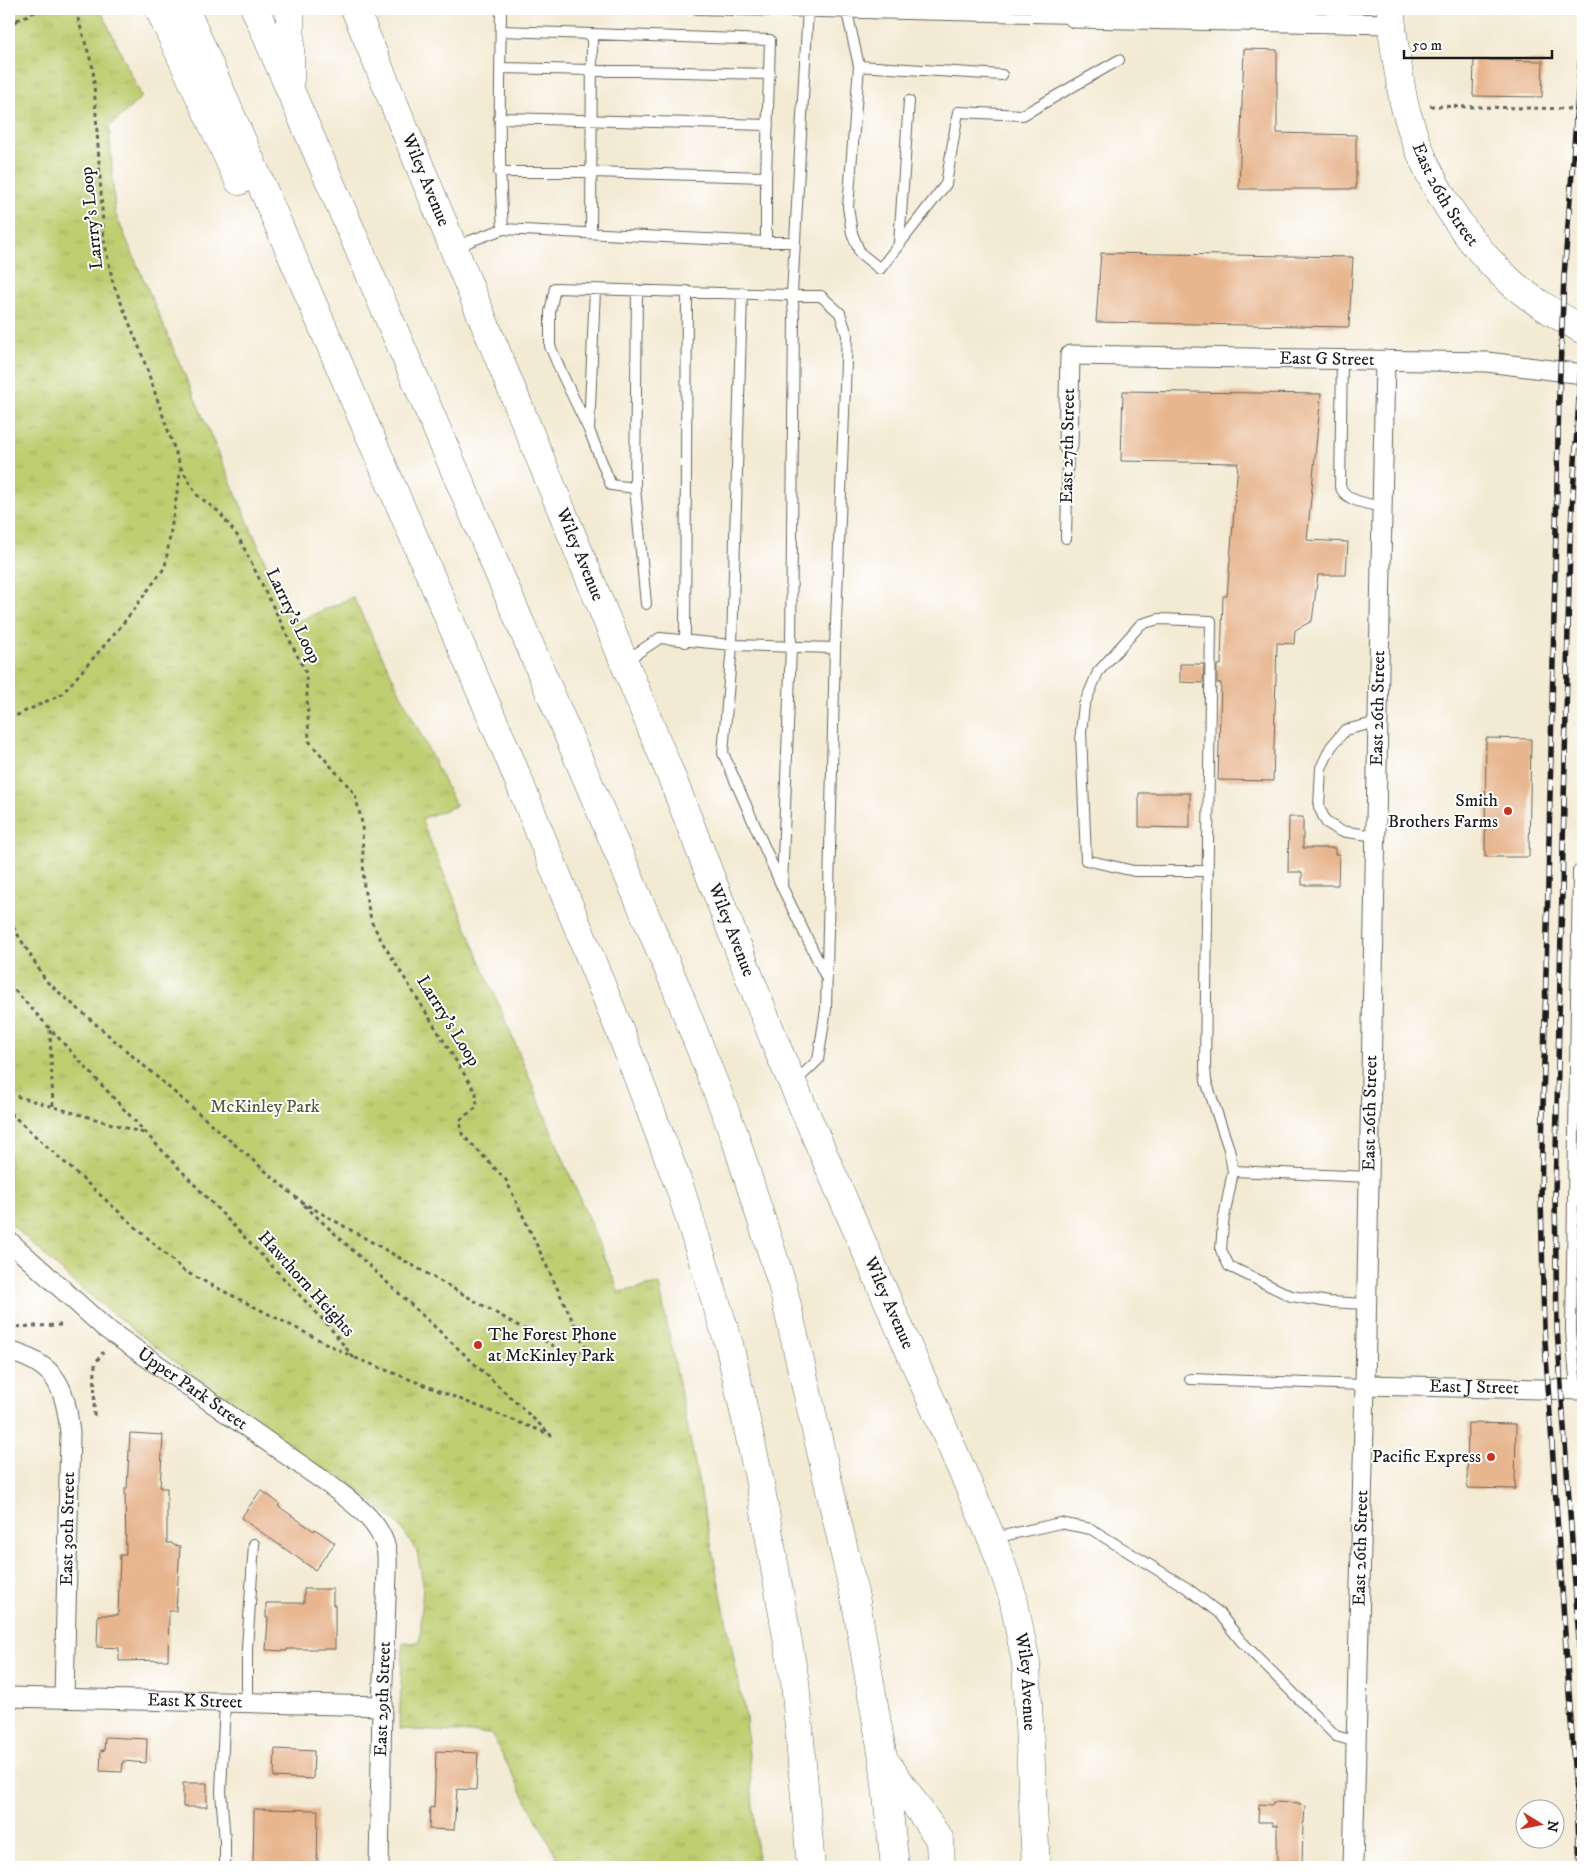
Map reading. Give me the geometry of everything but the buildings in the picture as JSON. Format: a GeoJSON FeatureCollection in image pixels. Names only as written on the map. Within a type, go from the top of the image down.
{"type":"FeatureCollection","features":[{"type":"Feature","properties":{"kind":"main road"},"geometry":{"type":"LineString","coordinates":[[159,9],[509,757]]}},
{"type":"Feature","properties":{"kind":"main road"},"geometry":{"type":"LineString","coordinates":[[185,9],[509,757],[622,1036],[676,1179],[729,1344],[759,1478],[795,1682],[811,1867]]}},
{"type":"Feature","properties":{"kind":"main road"},"geometry":{"type":"LineString","coordinates":[[255,9],[676,987],[734,1134],[782,1284],[856,1602],[884,1758],[895,1867]]}},
{"type":"Feature","properties":{"kind":"main road"},"geometry":{"type":"LineString","coordinates":[[290,9],[290,93]]}},
{"type":"Feature","properties":{"kind":"main road","name":"Wiley Avenue"},"geometry":{"type":"LineString","coordinates":[[355,9],[456,250],[674,784],[778,1050],[992,1538],[1013,1597],[1026,1663],[1036,1867]]}},
{"type":"Feature","properties":{"kind":"main road","name":"East 26th Street"},"geometry":{"type":"LineString","coordinates":[[1391,16],[1406,114],[1423,160],[1446,204],[1465,232],[1513,284],[1553,313],[1583,330]]}},
{"type":"Feature","properties":{"kind":"main road"},"geometry":{"type":"LineString","coordinates":[[884,1758],[940,1840],[941,1867]]}},
{"type":"Feature","properties":{"kind":"street"},"geometry":{"type":"LineString","coordinates":[[1074,13],[1391,16]]}},
{"type":"Feature","properties":{"kind":"street","name":"East G Street"},"geometry":{"type":"LineString","coordinates":[[1070,355],[1487,362],[1583,374]]}},
{"type":"Feature","properties":{"kind":"street","name":"East 27th Street"},"geometry":{"type":"LineString","coordinates":[[1068,446],[1070,355]]}},
{"type":"Feature","properties":{"kind":"street","name":"East 26th Street"},"geometry":{"type":"LineString","coordinates":[[1353,1867],[1367,1304],[1385,360]]}},
{"type":"Feature","properties":{"kind":"street","name":"Upper Park Street"},"geometry":{"type":"LineString","coordinates":[[9,1241],[105,1328],[331,1486],[357,1507],[381,1532]]}},
{"type":"Feature","properties":{"kind":"street","name":"East 30th Street"},"geometry":{"type":"LineString","coordinates":[[9,1352],[26,1356],[45,1366],[54,1376],[68,1409],[70,1433],[64,1698]]}},
{"type":"Feature","properties":{"kind":"street","name":"East J Street"},"geometry":{"type":"LineString","coordinates":[[1365,1385],[1580,1389]]}},
{"type":"Feature","properties":{"kind":"street","name":"East 29th Street"},"geometry":{"type":"LineString","coordinates":[[379,1867],[387,1572],[387,1550],[381,1532]]}},
{"type":"Feature","properties":{"kind":"street","name":"East K Street"},"geometry":{"type":"LineString","coordinates":[[9,1697],[382,1706]]}},
{"type":"Feature","properties":{"kind":"lane"},"geometry":{"type":"LineString","coordinates":[[501,9],[498,118],[503,229]]}},
{"type":"Feature","properties":{"kind":"lane"},"geometry":{"type":"LineString","coordinates":[[697,9],[1074,13]]}},
{"type":"Feature","properties":{"kind":"lane"},"geometry":{"type":"LineString","coordinates":[[782,887],[791,646],[794,316],[792,294],[808,10]]}},
{"type":"Feature","properties":{"kind":"lane"},"geometry":{"type":"LineString","coordinates":[[847,12],[859,66],[848,207],[852,233],[860,253],[880,269],[946,184],[958,112],[1023,115],[1119,60]]}},
{"type":"Feature","properties":{"kind":"lane"},"geometry":{"type":"LineString","coordinates":[[501,30],[770,40],[766,242]]}},
{"type":"Feature","properties":{"kind":"lane"},"geometry":{"type":"LineString","coordinates":[[591,233],[592,34]]}},
{"type":"Feature","properties":{"kind":"lane"},"geometry":{"type":"LineString","coordinates":[[859,66],[1002,75]]}},
{"type":"Feature","properties":{"kind":"lane"},"geometry":{"type":"LineString","coordinates":[[500,68],[770,74]]}},
{"type":"Feature","properties":{"kind":"lane"},"geometry":{"type":"LineString","coordinates":[[899,243],[909,101]]}},
{"type":"Feature","properties":{"kind":"lane"},"geometry":{"type":"LineString","coordinates":[[498,118],[768,125]]}},
{"type":"Feature","properties":{"kind":"lane"},"geometry":{"type":"LineString","coordinates":[[499,172],[592,172],[766,177]]}},
{"type":"Feature","properties":{"kind":"lane"},"geometry":{"type":"LineString","coordinates":[[456,250],[470,241],[503,229],[794,242]]}},
{"type":"Feature","properties":{"kind":"lane"},"geometry":{"type":"LineString","coordinates":[[635,488],[611,485],[589,430],[550,346],[550,312],[556,288],[821,296],[840,313],[847,335],[834,648],[826,1009],[818,1060],[793,1084]]}},
{"type":"Feature","properties":{"kind":"lane"},"geometry":{"type":"LineString","coordinates":[[589,430],[594,289]]}},
{"type":"Feature","properties":{"kind":"lane"},"geometry":{"type":"LineString","coordinates":[[637,290],[635,488],[646,604]]}},
{"type":"Feature","properties":{"kind":"lane"},"geometry":{"type":"LineString","coordinates":[[685,642],[687,291]]}},
{"type":"Feature","properties":{"kind":"lane"},"geometry":{"type":"LineString","coordinates":[[742,293],[732,645],[724,753],[782,887],[827,980]]}},
{"type":"Feature","properties":{"kind":"lane"},"geometry":{"type":"LineString","coordinates":[[1342,359],[1340,486],[1342,492],[1348,498],[1382,507]]}},
{"type":"Feature","properties":{"kind":"lane","name":"East 27th Street"},"geometry":{"type":"LineString","coordinates":[[1066,538],[1068,446]]}},
{"type":"Feature","properties":{"kind":"lane"},"geometry":{"type":"LineString","coordinates":[[1208,871],[1134,871],[1086,860],[1081,732],[1084,706],[1098,672],[1141,624],[1159,619],[1211,620],[1206,1081],[1229,1149],[1233,1171],[1220,1250],[1229,1266],[1291,1296],[1329,1302],[1367,1304]]}},
{"type":"Feature","properties":{"kind":"lane"},"geometry":{"type":"LineString","coordinates":[[624,662],[660,638],[685,642],[732,645],[834,648]]}},
{"type":"Feature","properties":{"kind":"lane"},"geometry":{"type":"LineString","coordinates":[[1376,836],[1340,832],[1326,822],[1319,807],[1322,768],[1332,747],[1345,730],[1378,722]]}},
{"type":"Feature","properties":{"kind":"lane"},"geometry":{"type":"LineString","coordinates":[[1578,872],[1571,1331],[1580,1389]]}},
{"type":"Feature","properties":{"kind":"lane"},"geometry":{"type":"LineString","coordinates":[[1233,1171],[1369,1177]]}},
{"type":"Feature","properties":{"kind":"lane"},"geometry":{"type":"LineString","coordinates":[[1190,1379],[1365,1385]]}},
{"type":"Feature","properties":{"kind":"lane"},"geometry":{"type":"LineString","coordinates":[[992,1538],[1060,1523],[1091,1529],[1187,1588],[1219,1613],[1242,1641],[1336,1736],[1356,1742]]}},
{"type":"Feature","properties":{"kind":"lane"},"geometry":{"type":"LineString","coordinates":[[247,1703],[247,1648],[254,1544]]}},
{"type":"Feature","properties":{"kind":"lane"},"geometry":{"type":"LineString","coordinates":[[225,1702],[221,1792],[225,1867]]}},
{"type":"Feature","properties":{"kind":"path"},"geometry":{"type":"LineString","coordinates":[[9,21],[41,9]]}},
{"type":"Feature","properties":{"kind":"path","name":"Larrry's Loop"},"geometry":{"type":"LineString","coordinates":[[9,920],[46,981],[300,1201],[573,1357],[585,1348],[506,1180],[462,1134],[460,1120],[477,1107],[476,1093],[372,923],[364,889],[362,823],[355,794],[309,741],[306,673],[239,538],[219,512],[197,495],[181,468],[141,352],[113,283],[104,240],[94,68],[76,9]]}},
{"type":"Feature","properties":{"kind":"path"},"geometry":{"type":"LineString","coordinates":[[9,28],[20,18]]}},
{"type":"Feature","properties":{"kind":"path"},"geometry":{"type":"LineString","coordinates":[[1430,106],[1572,109]]}},
{"type":"Feature","properties":{"kind":"path"},"geometry":{"type":"LineString","coordinates":[[9,719],[62,694],[122,625],[165,566],[181,468]]}},
{"type":"Feature","properties":{"kind":"path","name":"Hawthorn Heights"},"geometry":{"type":"LineString","coordinates":[[9,984],[328,1325],[353,1357]]}},
{"type":"Feature","properties":{"kind":"path"},"geometry":{"type":"LineString","coordinates":[[50,1029],[53,1107]]}},
{"type":"Feature","properties":{"kind":"path"},"geometry":{"type":"LineString","coordinates":[[9,1094],[148,1134]]}},
{"type":"Feature","properties":{"kind":"path","name":"Hawthorn Heights"},"geometry":{"type":"LineString","coordinates":[[9,1112],[184,1270],[353,1357]]}},
{"type":"Feature","properties":{"kind":"path"},"geometry":{"type":"LineString","coordinates":[[300,1201],[551,1435],[353,1357]]}},
{"type":"Feature","properties":{"kind":"path"},"geometry":{"type":"LineString","coordinates":[[9,1327],[62,1325]]}},
{"type":"Feature","properties":{"kind":"path"},"geometry":{"type":"LineString","coordinates":[[94,1416],[95,1364],[103,1352]]}},
{"type":"Feature","properties":{"kind":"shaded area"},"geometry":{"type":"Polygon","coordinates":[[[1583,1039],[1583,1354],[1573,1354],[1583,1039]]]}},
{"type":"Feature","properties":{"kind":"green space","name":"McKinley Park"},"geometry":{"type":"Polygon","coordinates":[[[9,9],[100,9],[142,97],[109,127],[115,213],[292,624],[353,597],[456,806],[421,819],[619,1292],[659,1284],[746,1719],[758,1867],[562,1867],[491,1734],[399,1729],[403,1643],[420,1642],[423,1583],[417,1551],[399,1525],[347,1480],[313,1463],[171,1359],[79,1287],[9,1222],[9,9]]]}},
{"type":"Feature","properties":{"kind":"railway"},"geometry":{"type":"LineString","coordinates":[[1580,1867],[1544,1327],[1541,1196],[1559,395],[1564,277],[1583,28]]}},
{"type":"Feature","properties":{"kind":"railway"},"geometry":{"type":"LineString","coordinates":[[1583,334],[1570,542],[1555,1196],[1557,1328],[1583,1698]]}},
{"type":"Feature","properties":{"kind":"place","name":"Smith Brothers Farms"},"geometry":{"type":"Point","coordinates":[1508,811]}},
{"type":"Feature","properties":{"kind":"place","name":"The Forest Phone at McKinley Park"},"geometry":{"type":"Point","coordinates":[478,1345]}},
{"type":"Feature","properties":{"kind":"place","name":"Pacific Express"},"geometry":{"type":"Point","coordinates":[1491,1457]}}]}
